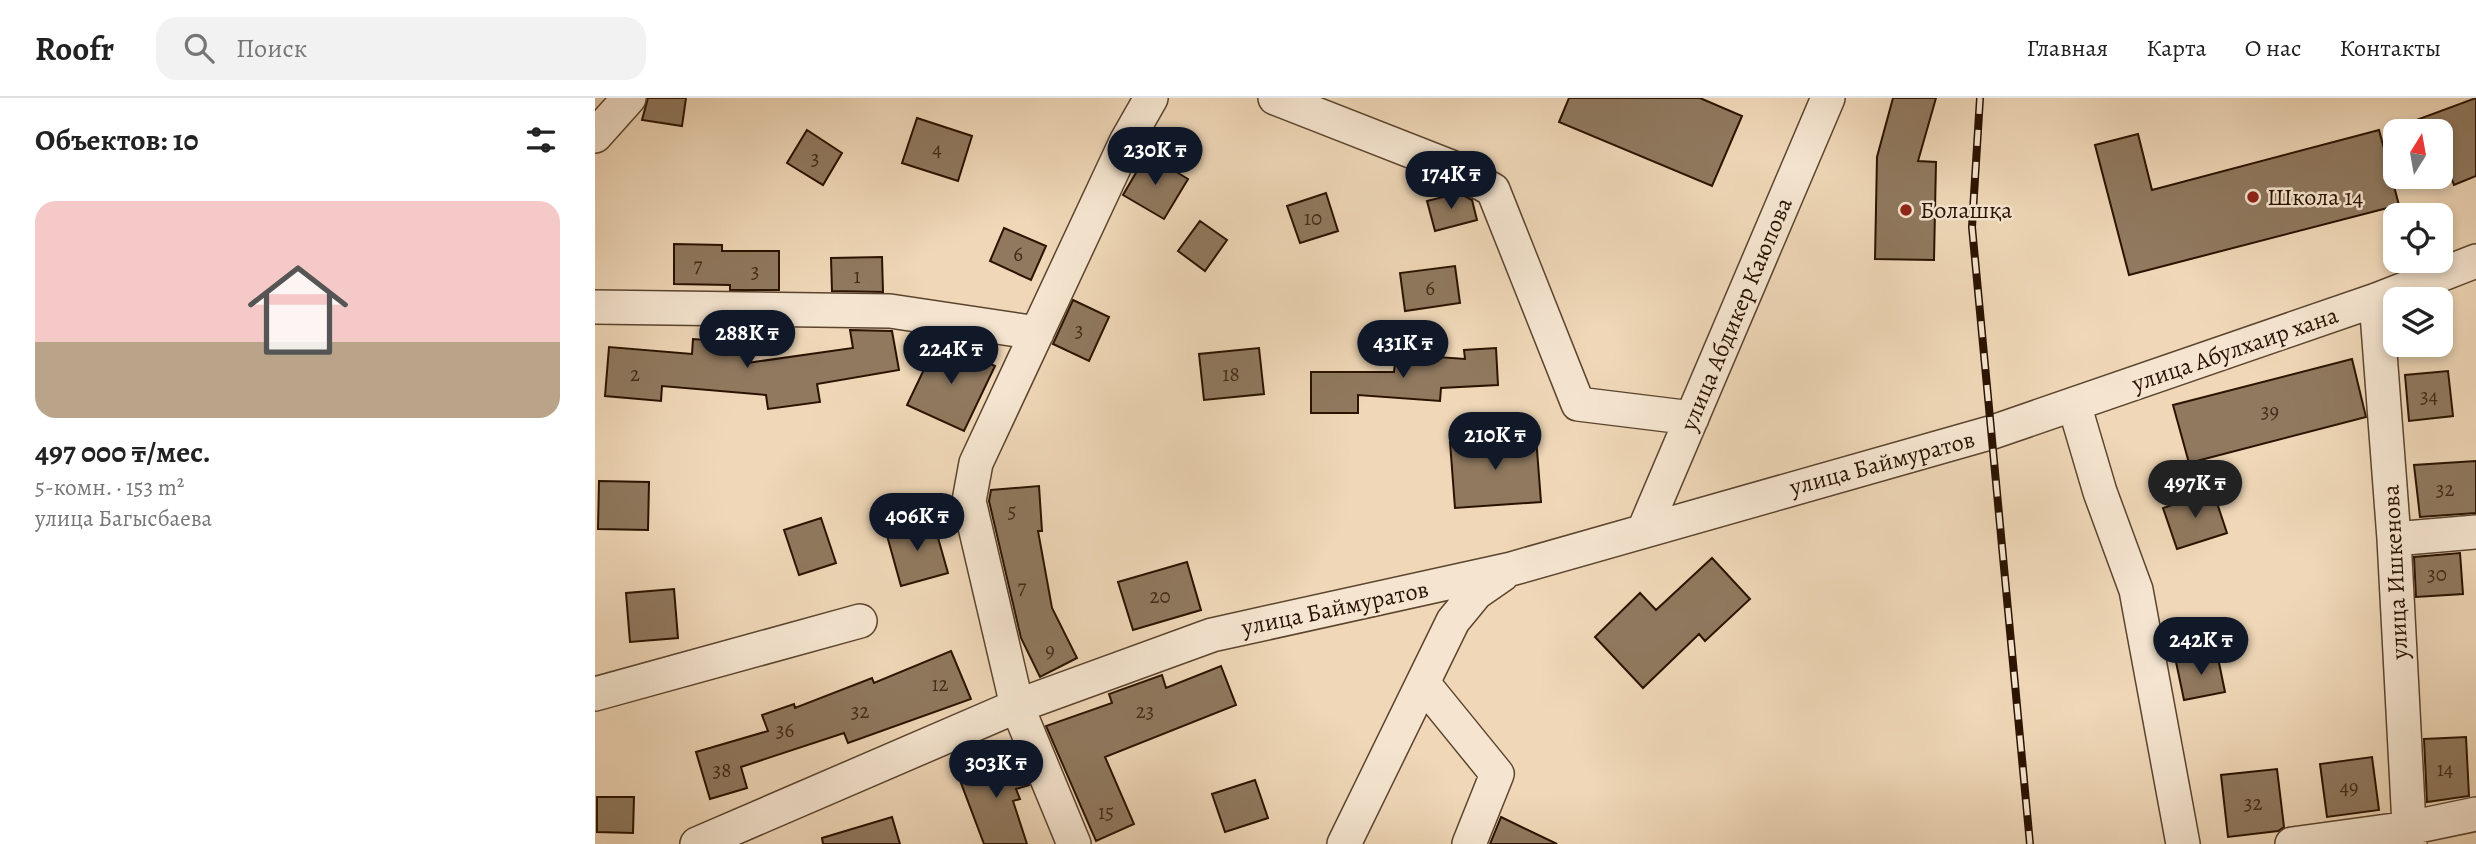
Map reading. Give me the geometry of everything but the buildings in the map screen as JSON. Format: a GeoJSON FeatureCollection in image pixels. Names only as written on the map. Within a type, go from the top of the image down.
{"type":"FeatureCollection","features":[{"type":"Feature","properties":{"kind":"street"},"geometry":{"type":"LineString","coordinates":[[595,135],[629,98]]}},
{"type":"Feature","properties":{"kind":"street"},"geometry":{"type":"LineString","coordinates":[[1074,844],[1017,706],[969,501],[976,463],[1126,142],[1151,98]]}},
{"type":"Feature","properties":{"kind":"street"},"geometry":{"type":"LineString","coordinates":[[1275,98],[1454,168],[1493,190],[1578,404],[1692,418]]}},
{"type":"Feature","properties":{"kind":"street","name":"улица Абдикер Каюпова"},"geometry":{"type":"LineString","coordinates":[[1644,530],[1828,98]]}},
{"type":"Feature","properties":{"kind":"street","name":"улица Абулхаир хана"},"geometry":{"type":"LineString","coordinates":[[1993,432],[2376,300],[2476,261]]}},
{"type":"Feature","properties":{"kind":"street","name":"улица Ишкенова"},"geometry":{"type":"LineString","coordinates":[[2376,300],[2394,539],[2409,836]]}},
{"type":"Feature","properties":{"kind":"street"},"geometry":{"type":"LineString","coordinates":[[595,313],[595,307],[890,311],[1037,333]]}},
{"type":"Feature","properties":{"kind":"street"},"geometry":{"type":"LineString","coordinates":[[2074,404],[2100,492],[2136,590],[2182,844]]}},
{"type":"Feature","properties":{"kind":"street","name":"улица Баймуратов"},"geometry":{"type":"LineString","coordinates":[[697,844],[1017,706],[1212,635],[1511,569],[1993,432]]}},
{"type":"Feature","properties":{"kind":"street"},"geometry":{"type":"LineString","coordinates":[[2394,539],[2476,532]]}},
{"type":"Feature","properties":{"kind":"street"},"geometry":{"type":"LineString","coordinates":[[1345,844],[1453,621],[1476,593],[1511,569]]}},
{"type":"Feature","properties":{"kind":"street"},"geometry":{"type":"LineString","coordinates":[[595,694],[860,621]]}},
{"type":"Feature","properties":{"kind":"street"},"geometry":{"type":"LineString","coordinates":[[1423,683],[1497,774],[1469,844]]}},
{"type":"Feature","properties":{"kind":"street"},"geometry":{"type":"LineString","coordinates":[[2292,844],[2409,836],[2476,814]]}},
{"type":"Feature","properties":{"kind":"railway"},"geometry":{"type":"LineString","coordinates":[[1980,98],[1972,227],[2030,844]]}},
{"type":"Feature","properties":{"kind":"place","name":"Школа 14"},"geometry":{"type":"Point","coordinates":[2253,197]}},
{"type":"Feature","properties":{"kind":"place","name":"Болашқа"},"geometry":{"type":"Point","coordinates":[1906,210]}}]}
